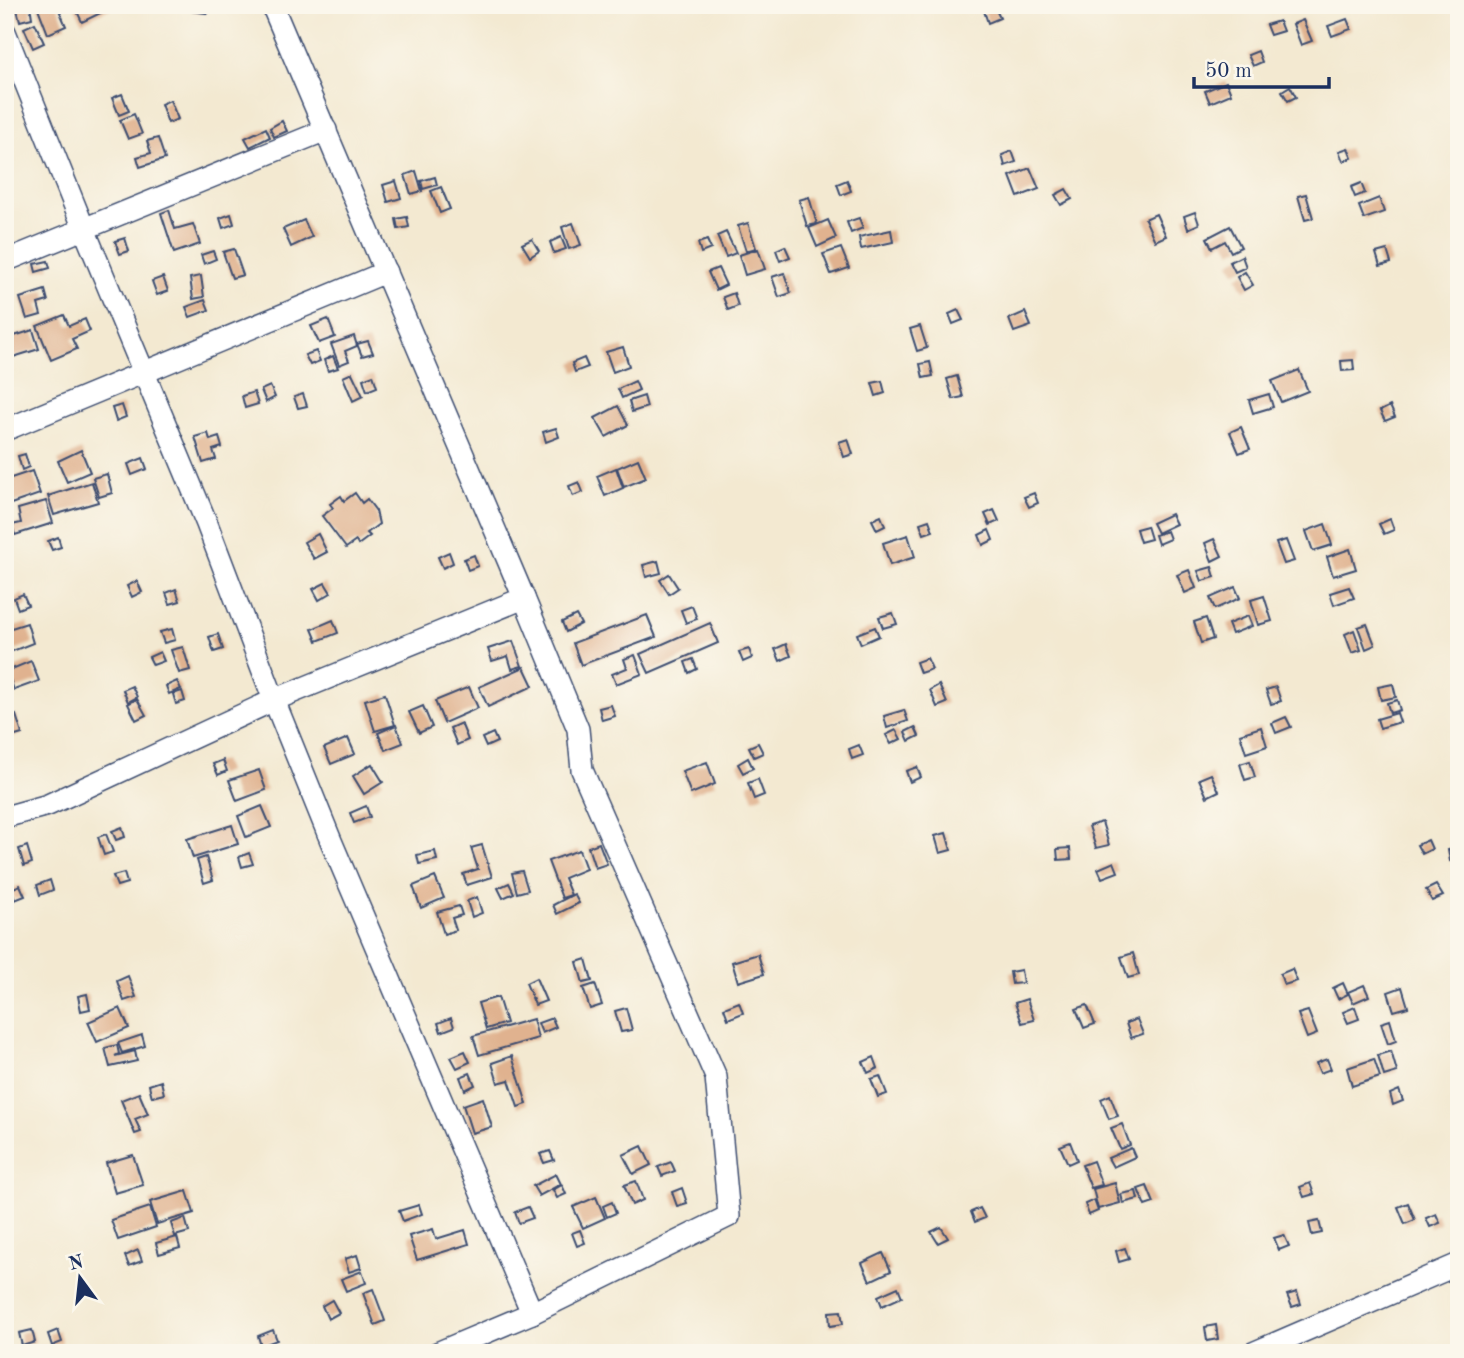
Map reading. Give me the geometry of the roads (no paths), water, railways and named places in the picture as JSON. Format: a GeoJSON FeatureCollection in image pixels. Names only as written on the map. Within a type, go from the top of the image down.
{"type":"FeatureCollection","features":[{"type":"Feature","properties":{"kind":"street"},"geometry":{"type":"LineString","coordinates":[[272,5],[578,729],[582,770],[716,1077],[729,1216],[531,1313],[437,1353]]}},
{"type":"Feature","properties":{"kind":"street"},"geometry":{"type":"LineString","coordinates":[[5,32],[207,524],[331,841],[531,1313]]}},
{"type":"Feature","properties":{"kind":"street"},"geometry":{"type":"LineString","coordinates":[[5,261],[326,130]]}},
{"type":"Feature","properties":{"kind":"street"},"geometry":{"type":"LineString","coordinates":[[5,430],[386,272]]}},
{"type":"Feature","properties":{"kind":"street"},"geometry":{"type":"LineString","coordinates":[[5,817],[48,805],[274,700],[524,598]]}},
{"type":"Feature","properties":{"kind":"street"},"geometry":{"type":"LineString","coordinates":[[1253,1353],[1459,1264]]}}]}
